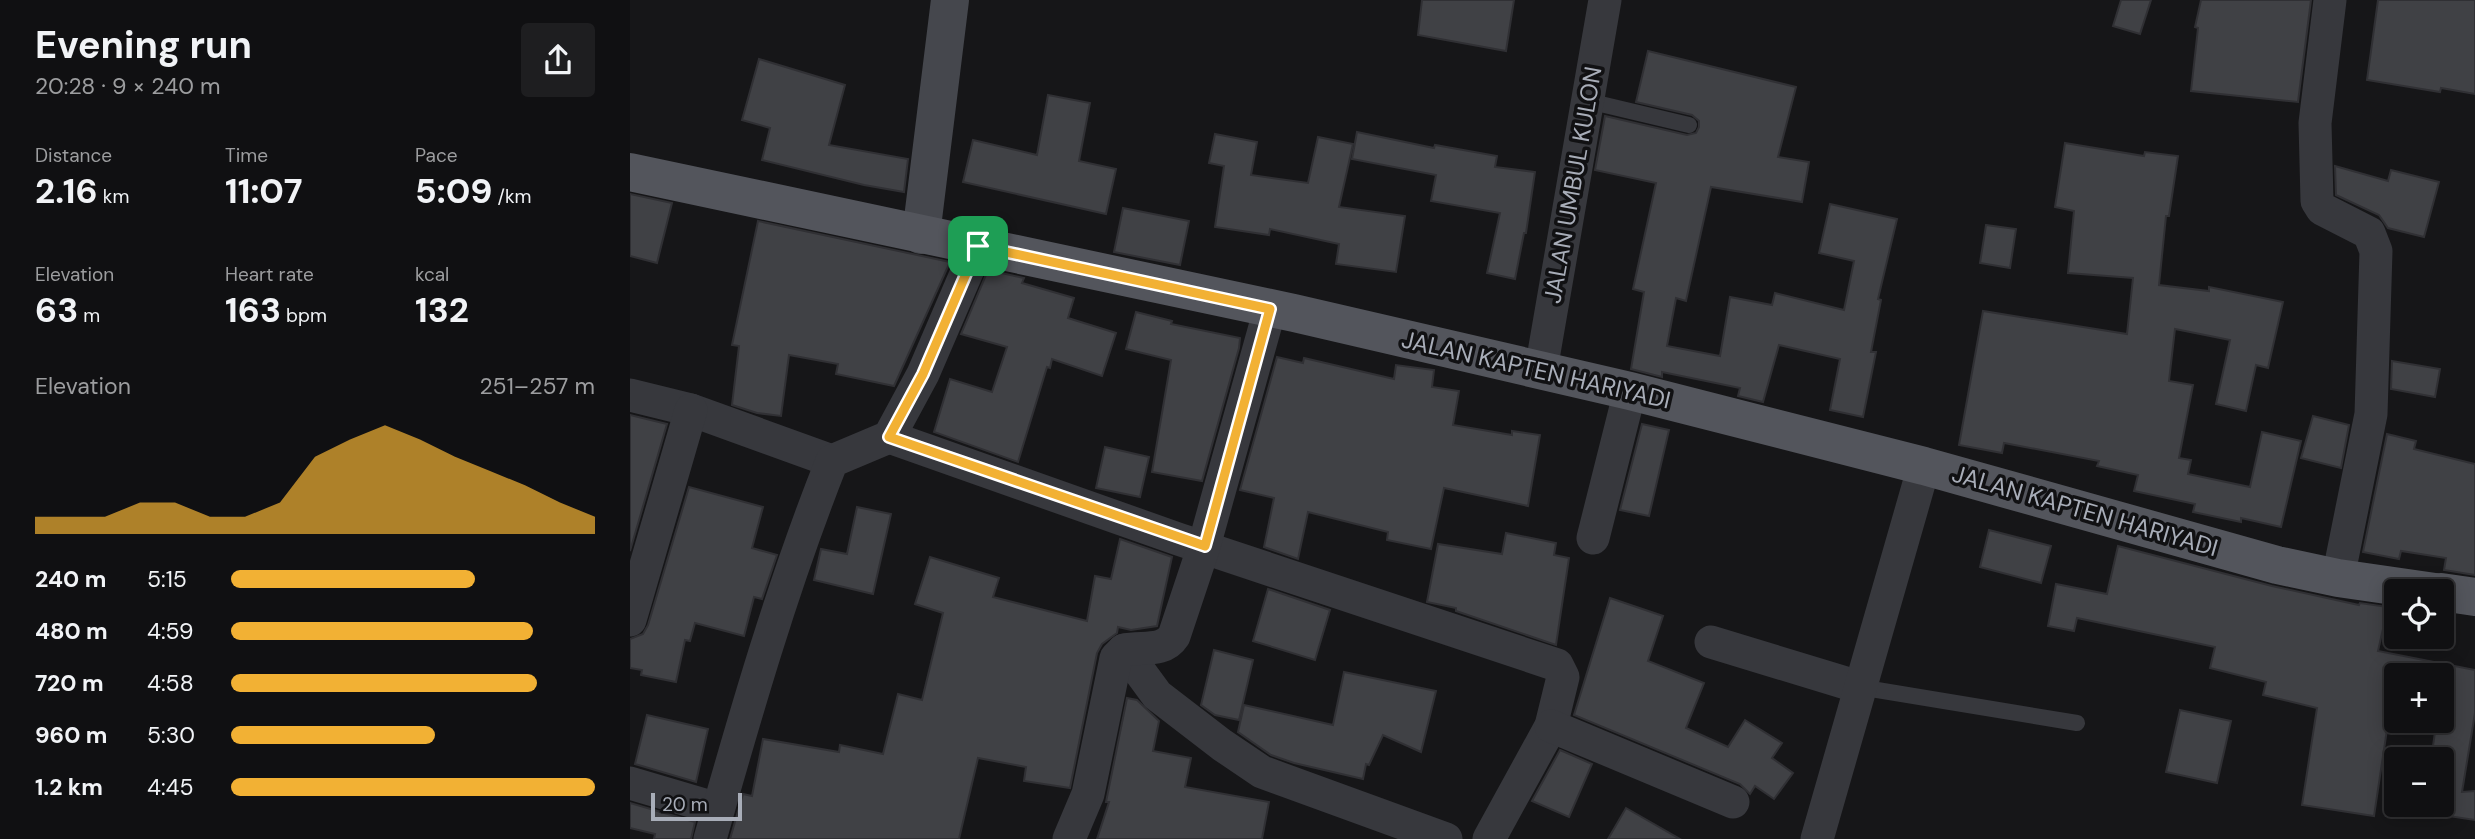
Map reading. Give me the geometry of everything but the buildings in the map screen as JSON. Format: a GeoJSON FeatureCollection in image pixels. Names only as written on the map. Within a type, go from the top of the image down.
{"type":"FeatureCollection","features":[{"type":"Feature","properties":{"kind":"main road"},"geometry":{"type":"LineString","coordinates":[[921,234],[950,0]]}},
{"type":"Feature","properties":{"kind":"main road","name":"JALAN KAPTEN HARIYADI"},"geometry":{"type":"LineString","coordinates":[[630,172],[1541,370],[1924,466],[2277,565],[2384,585]]}},
{"type":"Feature","properties":{"kind":"main road"},"geometry":{"type":"LineString","coordinates":[[2454,594],[2475,597]]}},
{"type":"Feature","properties":{"kind":"street","name":"JALAN UMBUL KULON"},"geometry":{"type":"LineString","coordinates":[[1541,370],[1605,0]]}},
{"type":"Feature","properties":{"kind":"street"},"geometry":{"type":"LineString","coordinates":[[2330,0],[2315,123],[2317,201],[2322,209],[2369,233],[2376,251],[2371,414],[2338,578]]}},
{"type":"Feature","properties":{"kind":"street"},"geometry":{"type":"LineString","coordinates":[[630,395],[691,410],[832,461],[889,437],[923,374],[978,246]]}},
{"type":"Feature","properties":{"kind":"street"},"geometry":{"type":"LineString","coordinates":[[1069,839],[1088,794],[1116,658],[1124,650],[1158,648],[1169,644],[1205,546],[1270,309]]}},
{"type":"Feature","properties":{"kind":"street"},"geometry":{"type":"LineString","coordinates":[[1593,538],[1630,391]]}},
{"type":"Feature","properties":{"kind":"street"},"geometry":{"type":"LineString","coordinates":[[630,620],[691,410]]}},
{"type":"Feature","properties":{"kind":"street"},"geometry":{"type":"LineString","coordinates":[[889,437],[1557,665],[1563,677],[1552,726],[1489,839]]}},
{"type":"Feature","properties":{"kind":"street"},"geometry":{"type":"LineString","coordinates":[[630,783],[714,824],[752,693],[811,514],[832,461]]}},
{"type":"Feature","properties":{"kind":"street"},"geometry":{"type":"LineString","coordinates":[[1817,839],[1858,687],[1924,466]]}},
{"type":"Feature","properties":{"kind":"street"},"geometry":{"type":"LineString","coordinates":[[1711,642],[1858,687]]}},
{"type":"Feature","properties":{"kind":"street"},"geometry":{"type":"LineString","coordinates":[[1124,650],[1157,695],[1222,746],[1262,772],[1446,839]]}},
{"type":"Feature","properties":{"kind":"street"},"geometry":{"type":"LineString","coordinates":[[1552,726],[1733,802]]}},
{"type":"Feature","properties":{"kind":"lane"},"geometry":{"type":"LineString","coordinates":[[1588,100],[1689,125]]}},
{"type":"Feature","properties":{"kind":"lane"},"geometry":{"type":"LineString","coordinates":[[1858,687],[2077,723]]}},
{"type":"Feature","properties":{"kind":"route"},"geometry":{"type":"LineString","coordinates":[[978,246],[1270,309],[1205,546],[1178,539],[889,437],[923,374],[978,246]]}}]}
